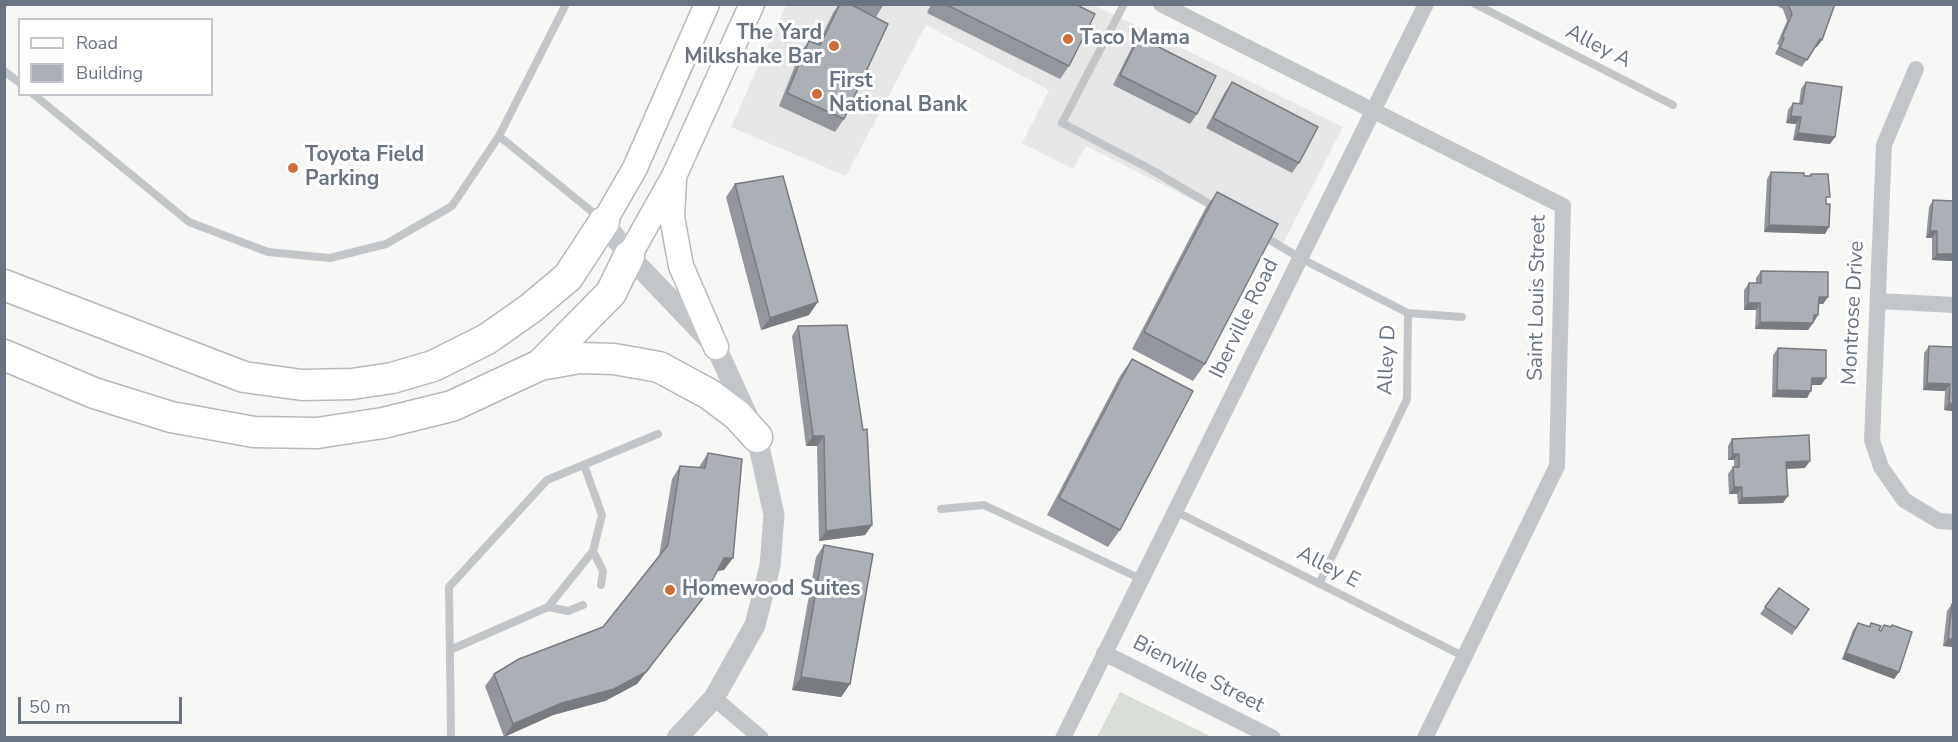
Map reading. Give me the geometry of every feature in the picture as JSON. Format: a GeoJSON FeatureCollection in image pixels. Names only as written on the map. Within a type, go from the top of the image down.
{"type":"FeatureCollection","features":[{"type":"Feature","properties":{"kind":"highway"},"geometry":{"type":"LineString","coordinates":[[4,285],[244,377],[302,385],[352,384],[392,378],[433,366],[487,339],[531,308],[568,277],[604,222]]}},
{"type":"Feature","properties":{"kind":"highway"},"geometry":{"type":"LineString","coordinates":[[540,365],[611,293],[629,256]]}},
{"type":"Feature","properties":{"kind":"highway"},"geometry":{"type":"LineString","coordinates":[[4,355],[94,393],[171,417],[254,432],[317,433],[383,423],[452,406],[540,365],[591,358],[638,362],[659,367],[709,394],[736,415],[757,437]]}},
{"type":"Feature","properties":{"kind":"main road"},"geometry":{"type":"LineString","coordinates":[[604,222],[635,168],[707,4]]}},
{"type":"Feature","properties":{"kind":"main road"},"geometry":{"type":"LineString","coordinates":[[629,256],[675,174],[752,4]]}},
{"type":"Feature","properties":{"kind":"main road"},"geometry":{"type":"LineString","coordinates":[[675,174],[672,217],[681,267],[716,347]]}},
{"type":"Feature","properties":{"kind":"street","name":"Saint Louis Street"},"geometry":{"type":"LineString","coordinates":[[1161,4],[1563,206],[1557,466],[1425,738]]}},
{"type":"Feature","properties":{"kind":"street","name":"Iberville Road"},"geometry":{"type":"LineString","coordinates":[[1063,738],[1426,4]]}},
{"type":"Feature","properties":{"kind":"street","name":"Montrose Drive"},"geometry":{"type":"LineString","coordinates":[[1916,69],[1884,145],[1872,440],[1881,467],[1904,500],[1939,521],[1953,522]]}},
{"type":"Feature","properties":{"kind":"street"},"geometry":{"type":"LineString","coordinates":[[604,222],[629,256],[716,347],[757,437],[774,515],[770,566],[754,625],[714,698],[677,738]]}},
{"type":"Feature","properties":{"kind":"street"},"geometry":{"type":"LineString","coordinates":[[1878,301],[1953,305]]}},
{"type":"Feature","properties":{"kind":"street","name":"Bienville Street"},"geometry":{"type":"LineString","coordinates":[[1104,653],[1273,738]]}},
{"type":"Feature","properties":{"kind":"street"},"geometry":{"type":"LineString","coordinates":[[714,698],[761,738]]}},
{"type":"Feature","properties":{"kind":"lane"},"geometry":{"type":"LineString","coordinates":[[35,96],[189,222],[268,252],[330,258],[386,244],[452,206],[499,136],[566,4]]}},
{"type":"Feature","properties":{"kind":"lane"},"geometry":{"type":"LineString","coordinates":[[1124,4],[1062,123],[1150,169],[1230,217]]}},
{"type":"Feature","properties":{"kind":"lane","name":"Alley A"},"geometry":{"type":"LineString","coordinates":[[1475,4],[1673,105]]}},
{"type":"Feature","properties":{"kind":"lane"},"geometry":{"type":"LineString","coordinates":[[4,71],[18,82]]}},
{"type":"Feature","properties":{"kind":"lane"},"geometry":{"type":"LineString","coordinates":[[499,136],[604,222]]}},
{"type":"Feature","properties":{"kind":"lane","name":"Alley D"},"geometry":{"type":"LineString","coordinates":[[1250,229],[1300,258],[1408,314],[1407,399],[1319,584]]}},
{"type":"Feature","properties":{"kind":"lane"},"geometry":{"type":"LineString","coordinates":[[1408,314],[1462,317]]}},
{"type":"Feature","properties":{"kind":"lane"},"geometry":{"type":"LineString","coordinates":[[451,738],[449,587],[548,480],[658,434]]}},
{"type":"Feature","properties":{"kind":"lane"},"geometry":{"type":"LineString","coordinates":[[450,650],[548,607],[593,551],[602,515],[584,465]]}},
{"type":"Feature","properties":{"kind":"lane"},"geometry":{"type":"LineString","coordinates":[[941,509],[984,505],[1141,579]]}},
{"type":"Feature","properties":{"kind":"lane","name":"Alley E"},"geometry":{"type":"LineString","coordinates":[[1174,511],[1465,657]]}},
{"type":"Feature","properties":{"kind":"lane"},"geometry":{"type":"LineString","coordinates":[[593,551],[603,571],[601,585]]}},
{"type":"Feature","properties":{"kind":"lane"},"geometry":{"type":"LineString","coordinates":[[548,607],[568,611],[583,605]]}},
{"type":"Feature","properties":{"kind":"shaded area"},"geometry":{"type":"Polygon","coordinates":[[[1092,4],[1343,127],[1282,245],[1086,146],[1073,169],[1022,143],[1049,90],[926,25],[846,176],[731,127],[786,5],[1092,4]]]}},
{"type":"Feature","properties":{"kind":"shaded area"},"geometry":{"type":"Polygon","coordinates":[[[1120,692],[1212,737],[1097,737],[1120,692]]]}},
{"type":"Feature","properties":{"kind":"building"},"geometry":{"type":"Polygon","coordinates":[[[840,4],[850,4],[888,24],[844,119],[787,93],[809,41],[820,45],[840,4]]]}},
{"type":"Feature","properties":{"kind":"building"},"geometry":{"type":"Polygon","coordinates":[[[945,4],[1075,4],[1095,14],[1069,66],[945,4]]]}},
{"type":"Feature","properties":{"kind":"building"},"geometry":{"type":"Polygon","coordinates":[[[1788,4],[1835,4],[1822,40],[1820,39],[1807,60],[1780,48],[1792,14],[1788,4]]]}},
{"type":"Feature","properties":{"kind":"building"},"geometry":{"type":"Polygon","coordinates":[[[1139,37],[1216,76],[1197,114],[1120,75],[1139,37]]]}},
{"type":"Feature","properties":{"kind":"building"},"geometry":{"type":"Polygon","coordinates":[[[1232,82],[1318,127],[1299,163],[1213,118],[1232,82]]]}},
{"type":"Feature","properties":{"kind":"building"},"geometry":{"type":"Polygon","coordinates":[[[1806,82],[1842,87],[1835,137],[1798,133],[1801,117],[1791,116],[1793,103],[1802,104],[1806,82]]]}},
{"type":"Feature","properties":{"kind":"building"},"geometry":{"type":"Polygon","coordinates":[[[1771,172],[1804,173],[1804,176],[1828,174],[1830,197],[1826,197],[1826,204],[1830,204],[1829,227],[1769,225],[1771,172]]]}},
{"type":"Feature","properties":{"kind":"building"},"geometry":{"type":"Polygon","coordinates":[[[783,176],[818,302],[770,318],[735,184],[783,176]]]}},
{"type":"Feature","properties":{"kind":"building"},"geometry":{"type":"Polygon","coordinates":[[[1217,192],[1278,224],[1205,364],[1144,332],[1217,192]]]}},
{"type":"Feature","properties":{"kind":"building"},"geometry":{"type":"Polygon","coordinates":[[[1933,200],[1953,201],[1953,254],[1937,254],[1937,231],[1930,231],[1933,200]]]}},
{"type":"Feature","properties":{"kind":"building"},"geometry":{"type":"Polygon","coordinates":[[[1761,271],[1828,272],[1828,297],[1819,297],[1818,315],[1814,315],[1813,323],[1760,322],[1760,303],[1748,303],[1749,283],[1761,283],[1761,271]]]}},
{"type":"Feature","properties":{"kind":"building"},"geometry":{"type":"Polygon","coordinates":[[[847,325],[863,430],[867,429],[872,525],[826,531],[824,436],[813,436],[798,326],[847,325]]]}},
{"type":"Feature","properties":{"kind":"building"},"geometry":{"type":"Polygon","coordinates":[[[1929,346],[1953,347],[1953,404],[1949,403],[1950,384],[1927,383],[1929,346]]]}},
{"type":"Feature","properties":{"kind":"building"},"geometry":{"type":"Polygon","coordinates":[[[1778,348],[1826,350],[1826,378],[1812,378],[1811,391],[1777,390],[1778,348]]]}},
{"type":"Feature","properties":{"kind":"building"},"geometry":{"type":"Polygon","coordinates":[[[1132,359],[1193,391],[1120,530],[1059,498],[1132,359]]]}},
{"type":"Feature","properties":{"kind":"building"},"geometry":{"type":"Polygon","coordinates":[[[1809,435],[1810,461],[1786,462],[1788,496],[1742,498],[1742,487],[1734,487],[1733,467],[1739,467],[1739,454],[1733,454],[1732,439],[1809,435]]]}},
{"type":"Feature","properties":{"kind":"building","name":"Homewood Suites"},"geometry":{"type":"Polygon","coordinates":[[[708,453],[742,459],[733,558],[724,558],[703,598],[646,672],[614,689],[562,703],[513,724],[494,674],[519,659],[603,627],[668,545],[680,466],[705,468],[708,453]]]}},
{"type":"Feature","properties":{"kind":"building"},"geometry":{"type":"Polygon","coordinates":[[[824,545],[873,554],[850,684],[801,677],[824,545]]]}},
{"type":"Feature","properties":{"kind":"building"},"geometry":{"type":"Polygon","coordinates":[[[1779,588],[1809,609],[1796,628],[1765,607],[1779,588]]]}},
{"type":"Feature","properties":{"kind":"building"},"geometry":{"type":"Polygon","coordinates":[[[1952,604],[1953,639],[1948,639],[1952,604]]]}},
{"type":"Feature","properties":{"kind":"building"},"geometry":{"type":"Polygon","coordinates":[[[1858,623],[1870,627],[1871,623],[1881,626],[1879,630],[1881,631],[1884,625],[1891,627],[1892,625],[1912,632],[1899,672],[1846,653],[1858,623]]]}},
{"type":"Feature","properties":{"kind":"place","name":"Taco Mama"},"geometry":{"type":"Point","coordinates":[1068,39]}},
{"type":"Feature","properties":{"kind":"place","name":"The Yard Milkshake Bar"},"geometry":{"type":"Point","coordinates":[834,46]}},
{"type":"Feature","properties":{"kind":"place","name":"First National Bank"},"geometry":{"type":"Point","coordinates":[817,94]}},
{"type":"Feature","properties":{"kind":"place","name":"Toyota Field Parking"},"geometry":{"type":"Point","coordinates":[293,168]}},
{"type":"Feature","properties":{"kind":"place","name":"Homewood Suites"},"geometry":{"type":"Point","coordinates":[670,590]}}]}
